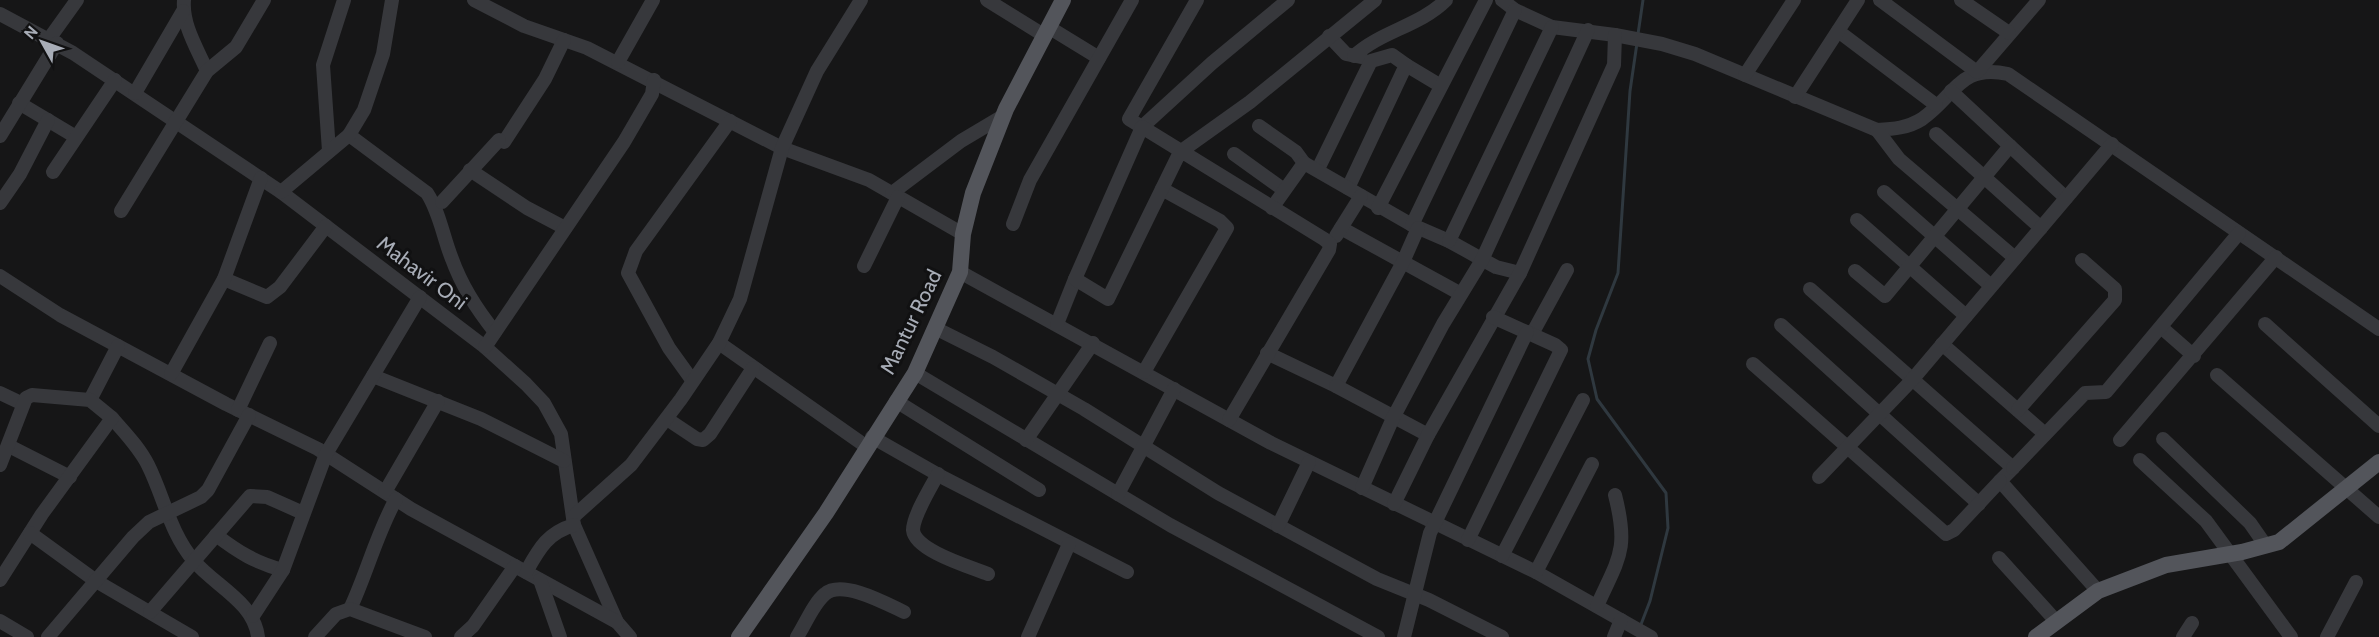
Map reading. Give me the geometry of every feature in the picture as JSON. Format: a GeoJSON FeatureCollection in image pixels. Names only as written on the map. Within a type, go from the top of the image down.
{"type":"FeatureCollection","features":[{"type":"Feature","properties":{"kind":"main road","name":"Mantur Road"},"geometry":{"type":"LineString","coordinates":[[740,637],[826,513],[869,442],[915,373],[960,272],[963,234],[973,193],[1003,116],[1063,0]]}},
{"type":"Feature","properties":{"kind":"main road"},"geometry":{"type":"LineString","coordinates":[[2036,637],[2098,591],[2166,565],[2230,554],[2279,542],[2379,462]]}},
{"type":"Feature","properties":{"kind":"street"},"geometry":{"type":"LineString","coordinates":[[0,136],[77,0]]}},
{"type":"Feature","properties":{"kind":"street"},"geometry":{"type":"LineString","coordinates":[[122,211],[175,119],[207,71],[236,47],[264,0]]}},
{"type":"Feature","properties":{"kind":"street"},"geometry":{"type":"LineString","coordinates":[[329,151],[323,65],[344,0]]}},
{"type":"Feature","properties":{"kind":"street"},"geometry":{"type":"LineString","coordinates":[[281,192],[349,135],[364,110],[383,54],[392,0]]}},
{"type":"Feature","properties":{"kind":"street"},"geometry":{"type":"LineString","coordinates":[[474,0],[524,26],[618,62],[782,147],[869,180],[963,234]]}},
{"type":"Feature","properties":{"kind":"street"},"geometry":{"type":"LineString","coordinates":[[618,62],[653,0]]}},
{"type":"Feature","properties":{"kind":"street"},"geometry":{"type":"LineString","coordinates":[[461,637],[473,626],[548,537],[573,521],[631,465],[718,343],[740,298],[782,147],[818,71],[861,0]]}},
{"type":"Feature","properties":{"kind":"street"},"geometry":{"type":"LineString","coordinates":[[987,0],[1099,58]]}},
{"type":"Feature","properties":{"kind":"street"},"geometry":{"type":"LineString","coordinates":[[1013,224],[1030,180],[1132,0]]}},
{"type":"Feature","properties":{"kind":"street"},"geometry":{"type":"LineString","coordinates":[[1197,0],[1129,119],[1329,245]]}},
{"type":"Feature","properties":{"kind":"street"},"geometry":{"type":"LineString","coordinates":[[1057,324],[1142,127],[1212,63],[1288,0]]}},
{"type":"Feature","properties":{"kind":"street"},"geometry":{"type":"LineString","coordinates":[[1075,279],[1108,298],[1180,153],[1250,102],[1375,0]]}},
{"type":"Feature","properties":{"kind":"street"},"geometry":{"type":"LineString","coordinates":[[1354,56],[1376,39],[1431,14],[1446,0]]}},
{"type":"Feature","properties":{"kind":"street"},"geometry":{"type":"LineString","coordinates":[[1378,208],[1486,0]]}},
{"type":"Feature","properties":{"kind":"street"},"geometry":{"type":"LineString","coordinates":[[1502,0],[1515,10],[1552,27],[1588,30],[1662,44],[1745,75],[1877,130],[1903,128],[1922,118],[1951,91],[1977,72],[2039,0]]}},
{"type":"Feature","properties":{"kind":"street"},"geometry":{"type":"LineString","coordinates":[[1745,75],[1794,0]]}},
{"type":"Feature","properties":{"kind":"street"},"geometry":{"type":"LineString","coordinates":[[1795,97],[1858,0]]}},
{"type":"Feature","properties":{"kind":"street"},"geometry":{"type":"LineString","coordinates":[[1880,0],[1977,72],[1992,71],[2008,74],[2379,329]]}},
{"type":"Feature","properties":{"kind":"street"},"geometry":{"type":"LineString","coordinates":[[1961,0],[2009,33]]}},
{"type":"Feature","properties":{"kind":"street"},"geometry":{"type":"LineString","coordinates":[[184,6],[189,32],[207,71]]}},
{"type":"Feature","properties":{"kind":"street"},"geometry":{"type":"LineString","coordinates":[[135,93],[184,6]]}},
{"type":"Feature","properties":{"kind":"street"},"geometry":{"type":"LineString","coordinates":[[1336,386],[1402,262],[1415,226],[1515,10]]}},
{"type":"Feature","properties":{"kind":"street","name":"Mahavir Oni"},"geometry":{"type":"LineString","coordinates":[[0,14],[53,41],[115,80],[281,192],[484,347],[526,384],[544,403],[561,434],[573,521],[617,622],[630,637]]}},
{"type":"Feature","properties":{"kind":"street"},"geometry":{"type":"LineString","coordinates":[[1449,241],[1552,27]]}},
{"type":"Feature","properties":{"kind":"street"},"geometry":{"type":"LineString","coordinates":[[1362,488],[1393,417],[1482,260],[1588,30]]}},
{"type":"Feature","properties":{"kind":"street"},"geometry":{"type":"LineString","coordinates":[[1838,31],[1936,105]]}},
{"type":"Feature","properties":{"kind":"street"},"geometry":{"type":"LineString","coordinates":[[1394,504],[1428,435],[1520,273],[1614,65],[1617,35]]}},
{"type":"Feature","properties":{"kind":"street"},"geometry":{"type":"LineString","coordinates":[[1329,36],[1346,54],[1371,61],[1392,55],[1441,86]]}},
{"type":"Feature","properties":{"kind":"street"},"geometry":{"type":"LineString","coordinates":[[442,202],[470,170],[502,141],[545,79],[564,40]]}},
{"type":"Feature","properties":{"kind":"street"},"geometry":{"type":"LineString","coordinates":[[1318,170],[1371,61]]}},
{"type":"Feature","properties":{"kind":"street"},"geometry":{"type":"LineString","coordinates":[[1348,188],[1407,65]]}},
{"type":"Feature","properties":{"kind":"street"},"geometry":{"type":"LineString","coordinates":[[53,171],[115,80]]}},
{"type":"Feature","properties":{"kind":"street"},"geometry":{"type":"LineString","coordinates":[[484,347],[624,142],[652,94],[654,80]]}},
{"type":"Feature","properties":{"kind":"street"},"geometry":{"type":"LineString","coordinates":[[1951,91],[2066,198]]}},
{"type":"Feature","properties":{"kind":"street"},"geometry":{"type":"LineString","coordinates":[[19,103],[76,137]]}},
{"type":"Feature","properties":{"kind":"street"},"geometry":{"type":"LineString","coordinates":[[864,266],[895,195],[961,141],[1003,116]]}},
{"type":"Feature","properties":{"kind":"street"},"geometry":{"type":"LineString","coordinates":[[0,203],[20,174],[48,120]]}},
{"type":"Feature","properties":{"kind":"street"},"geometry":{"type":"LineString","coordinates":[[692,380],[669,348],[628,273],[630,262],[636,251],[730,121]]}},
{"type":"Feature","properties":{"kind":"street"},"geometry":{"type":"LineString","coordinates":[[1259,126],[1296,152],[1304,163],[1378,208],[1449,241],[1496,267],[1520,273]]}},
{"type":"Feature","properties":{"kind":"street"},"geometry":{"type":"LineString","coordinates":[[1877,130],[1899,159],[2015,258]]}},
{"type":"Feature","properties":{"kind":"street"},"geometry":{"type":"LineString","coordinates":[[1936,134],[2041,228]]}},
{"type":"Feature","properties":{"kind":"street"},"geometry":{"type":"LineString","coordinates":[[349,135],[427,193],[435,206],[452,261],[480,311],[495,332]]}},
{"type":"Feature","properties":{"kind":"street"},"geometry":{"type":"LineString","coordinates":[[1819,477],[1912,380],[2112,144]]}},
{"type":"Feature","properties":{"kind":"street"},"geometry":{"type":"LineString","coordinates":[[1855,271],[1885,296],[2010,146]]}},
{"type":"Feature","properties":{"kind":"street"},"geometry":{"type":"LineString","coordinates":[[1234,154],[1284,190]]}},
{"type":"Feature","properties":{"kind":"street"},"geometry":{"type":"LineString","coordinates":[[1272,208],[1304,163]]}},
{"type":"Feature","properties":{"kind":"street"},"geometry":{"type":"LineString","coordinates":[[470,170],[527,208],[566,228]]}},
{"type":"Feature","properties":{"kind":"street"},"geometry":{"type":"LineString","coordinates":[[171,374],[224,279],[261,178]]}},
{"type":"Feature","properties":{"kind":"street"},"geometry":{"type":"LineString","coordinates":[[1144,372],[1227,228],[1220,221],[1162,189]]}},
{"type":"Feature","properties":{"kind":"street"},"geometry":{"type":"LineString","coordinates":[[1884,192],[1991,286]]}},
{"type":"Feature","properties":{"kind":"street"},"geometry":{"type":"LineString","coordinates":[[1229,420],[1329,245],[1361,196]]}},
{"type":"Feature","properties":{"kind":"street"},"geometry":{"type":"LineString","coordinates":[[1857,220],[1966,316]]}},
{"type":"Feature","properties":{"kind":"street"},"geometry":{"type":"LineString","coordinates":[[224,279],[267,297],[280,287],[326,226]]}},
{"type":"Feature","properties":{"kind":"street"},"geometry":{"type":"LineString","coordinates":[[1341,228],[1461,294]]}},
{"type":"Feature","properties":{"kind":"street"},"geometry":{"type":"LineString","coordinates":[[1753,364],[1946,534],[1954,530],[2085,393],[2106,392],[2162,328],[2239,233]]}},
{"type":"Feature","properties":{"kind":"street"},"geometry":{"type":"LineString","coordinates":[[2120,440],[2194,356],[2276,257]]}},
{"type":"Feature","properties":{"kind":"street"},"geometry":{"type":"LineString","coordinates":[[2018,410],[2115,300],[2115,289],[2082,260]]}},
{"type":"Feature","properties":{"kind":"street"},"geometry":{"type":"LineString","coordinates":[[1404,637],[1434,524],[1530,333],[1568,270]]}},
{"type":"Feature","properties":{"kind":"street"},"geometry":{"type":"LineString","coordinates":[[960,272],[1093,343],[1229,420],[1434,524],[1536,572],[1651,637]]}},
{"type":"Feature","properties":{"kind":"street"},"geometry":{"type":"LineString","coordinates":[[2,282],[243,413],[326,454],[390,496],[617,622]]}},
{"type":"Feature","properties":{"kind":"street"},"geometry":{"type":"LineString","coordinates":[[1810,289],[2013,468]]}},
{"type":"Feature","properties":{"kind":"street"},"geometry":{"type":"LineString","coordinates":[[253,616],[283,570],[326,454],[420,297]]}},
{"type":"Feature","properties":{"kind":"street"},"geometry":{"type":"LineString","coordinates":[[1467,540],[1560,354],[1559,347],[1493,317]]}},
{"type":"Feature","properties":{"kind":"street"},"geometry":{"type":"LineString","coordinates":[[2265,324],[2379,426]]}},
{"type":"Feature","properties":{"kind":"street"},"geometry":{"type":"LineString","coordinates":[[1780,325],[1979,504]]}},
{"type":"Feature","properties":{"kind":"street"},"geometry":{"type":"LineString","coordinates":[[937,328],[993,357],[1218,493],[1278,526],[1377,579],[1414,594],[1502,637]]}},
{"type":"Feature","properties":{"kind":"street"},"geometry":{"type":"LineString","coordinates":[[2162,328],[2194,356]]}},
{"type":"Feature","properties":{"kind":"street"},"geometry":{"type":"LineString","coordinates":[[48,637],[133,537],[149,522],[193,503],[208,490],[243,413],[270,343]]}},
{"type":"Feature","properties":{"kind":"street"},"geometry":{"type":"LineString","coordinates":[[718,343],[869,442],[938,474],[1069,544],[1127,572]]}},
{"type":"Feature","properties":{"kind":"street"},"geometry":{"type":"LineString","coordinates":[[1026,440],[1093,343]]}},
{"type":"Feature","properties":{"kind":"street"},"geometry":{"type":"LineString","coordinates":[[1942,344],[2045,434]]}},
{"type":"Feature","properties":{"kind":"street"},"geometry":{"type":"LineString","coordinates":[[90,400],[118,346]]}},
{"type":"Feature","properties":{"kind":"street"},"geometry":{"type":"LineString","coordinates":[[1267,353],[1336,386],[1428,435]]}},
{"type":"Feature","properties":{"kind":"street"},"geometry":{"type":"LineString","coordinates":[[666,419],[697,440],[703,440],[716,426],[753,368]]}},
{"type":"Feature","properties":{"kind":"street"},"geometry":{"type":"LineString","coordinates":[[915,373],[1170,525],[1378,637]]}},
{"type":"Feature","properties":{"kind":"street"},"geometry":{"type":"LineString","coordinates":[[2217,375],[2379,517]]}},
{"type":"Feature","properties":{"kind":"street"},"geometry":{"type":"LineString","coordinates":[[373,376],[481,419],[564,461]]}},
{"type":"Feature","properties":{"kind":"street"},"geometry":{"type":"LineString","coordinates":[[1118,494],[1174,389]]}},
{"type":"Feature","properties":{"kind":"street"},"geometry":{"type":"LineString","coordinates":[[0,393],[21,403]]}},
{"type":"Feature","properties":{"kind":"street"},"geometry":{"type":"LineString","coordinates":[[0,465],[9,446],[21,403],[32,395],[90,400],[112,418],[140,450],[150,468],[166,514],[194,561],[253,616],[258,637]]}},
{"type":"Feature","properties":{"kind":"street"},"geometry":{"type":"LineString","coordinates":[[1502,556],[1583,400]]}},
{"type":"Feature","properties":{"kind":"street"},"geometry":{"type":"LineString","coordinates":[[315,637],[336,614],[350,609],[364,579],[390,496],[438,401]]}},
{"type":"Feature","properties":{"kind":"street"},"geometry":{"type":"LineString","coordinates":[[896,401],[1039,490]]}},
{"type":"Feature","properties":{"kind":"street"},"geometry":{"type":"LineString","coordinates":[[0,580],[30,533],[112,418]]}},
{"type":"Feature","properties":{"kind":"street"},"geometry":{"type":"LineString","coordinates":[[2163,439],[2250,523],[2266,546]]}},
{"type":"Feature","properties":{"kind":"street"},"geometry":{"type":"LineString","coordinates":[[9,446],[70,477]]}},
{"type":"Feature","properties":{"kind":"street"},"geometry":{"type":"LineString","coordinates":[[2140,460],[2206,521],[2285,636]]}},
{"type":"Feature","properties":{"kind":"street"},"geometry":{"type":"LineString","coordinates":[[1278,526],[1309,462]]}},
{"type":"Feature","properties":{"kind":"street"},"geometry":{"type":"LineString","coordinates":[[1536,572],[1592,464]]}},
{"type":"Feature","properties":{"kind":"street"},"geometry":{"type":"LineString","coordinates":[[938,474],[915,520],[913,530],[917,539],[942,556],[988,574]]}},
{"type":"Feature","properties":{"kind":"street"},"geometry":{"type":"LineString","coordinates":[[2000,482],[2098,591]]}},
{"type":"Feature","properties":{"kind":"street"},"geometry":{"type":"LineString","coordinates":[[150,612],[242,502],[256,494],[303,513]]}},
{"type":"Feature","properties":{"kind":"street"},"geometry":{"type":"LineString","coordinates":[[1597,606],[1622,550],[1622,521],[1615,495]]}},
{"type":"Feature","properties":{"kind":"street"},"geometry":{"type":"LineString","coordinates":[[30,533],[96,581],[192,637]]}},
{"type":"Feature","properties":{"kind":"street"},"geometry":{"type":"LineString","coordinates":[[216,535],[243,556],[259,564],[283,570]]}},
{"type":"Feature","properties":{"kind":"street"},"geometry":{"type":"LineString","coordinates":[[1028,637],[1069,544]]}},
{"type":"Feature","properties":{"kind":"street"},"geometry":{"type":"LineString","coordinates":[[1999,558],[2056,621]]}},
{"type":"Feature","properties":{"kind":"street"},"geometry":{"type":"LineString","coordinates":[[540,580],[560,637]]}},
{"type":"Feature","properties":{"kind":"street"},"geometry":{"type":"LineString","coordinates":[[2327,637],[2356,582]]}},
{"type":"Feature","properties":{"kind":"street"},"geometry":{"type":"LineString","coordinates":[[797,637],[826,592],[834,589],[853,591],[904,612]]}},
{"type":"Feature","properties":{"kind":"street"},"geometry":{"type":"LineString","coordinates":[[350,609],[397,633],[424,637]]}},
{"type":"Feature","properties":{"kind":"street"},"geometry":{"type":"LineString","coordinates":[[0,621],[27,637]]}},
{"type":"Feature","properties":{"kind":"street"},"geometry":{"type":"LineString","coordinates":[[1614,637],[1626,622]]}},
{"type":"Feature","properties":{"kind":"street"},"geometry":{"type":"LineString","coordinates":[[2182,637],[2192,622]]}},
{"type":"Feature","properties":{"kind":"waterway"},"geometry":{"type":"LineString","coordinates":[[1638,34],[1643,0]]}},
{"type":"Feature","properties":{"kind":"waterway"},"geometry":{"type":"LineString","coordinates":[[1637,43],[1630,91],[1618,273],[1596,330],[1588,359],[1597,399],[1666,493],[1668,528],[1650,601],[1640,627]]}}]}
